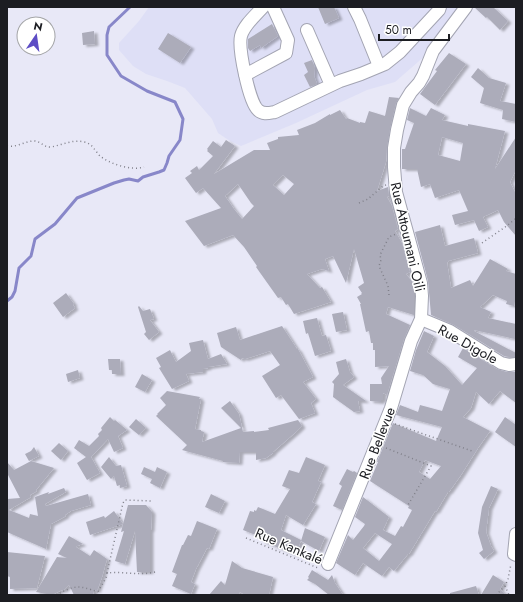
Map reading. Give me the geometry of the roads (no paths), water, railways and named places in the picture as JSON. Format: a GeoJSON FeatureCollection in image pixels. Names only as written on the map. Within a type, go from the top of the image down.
{"type":"FeatureCollection","features":[{"type":"Feature","properties":{"kind":"street"},"geometry":{"type":"LineString","coordinates":[[263,7],[244,28],[240,43],[248,90],[256,109],[263,114],[275,112],[331,85],[385,64],[400,52],[439,10],[440,7]]}},
{"type":"Feature","properties":{"kind":"street"},"geometry":{"type":"LineString","coordinates":[[245,75],[286,53],[288,40],[273,7]]}},
{"type":"Feature","properties":{"kind":"street"},"geometry":{"type":"LineString","coordinates":[[354,7],[379,66]]}},
{"type":"Feature","properties":{"kind":"street","name":"Rue Attoumani Oili"},"geometry":{"type":"LineString","coordinates":[[421,320],[421,283],[398,199],[395,182],[394,148],[404,105],[411,92],[423,76],[433,51],[466,7]]}},
{"type":"Feature","properties":{"kind":"street"},"geometry":{"type":"LineString","coordinates":[[307,30],[331,85]]}},
{"type":"Feature","properties":{"kind":"street","name":"Rue Digole"},"geometry":{"type":"LineString","coordinates":[[421,320],[450,331],[502,363],[509,365],[516,364]]}},
{"type":"Feature","properties":{"kind":"street","name":"Rue Bellevue"},"geometry":{"type":"LineString","coordinates":[[323,566],[377,444],[396,394],[411,341],[421,320]]}},
{"type":"Feature","properties":{"kind":"street"},"geometry":{"type":"LineString","coordinates":[[515,554],[516,534]]}},
{"type":"Feature","properties":{"kind":"waterway"},"geometry":{"type":"LineString","coordinates":[[7,301],[12,297],[15,291],[19,268],[31,256],[35,239],[55,224],[77,198],[114,183],[129,179],[138,181],[143,177],[164,170],[169,156],[180,140],[183,119],[175,102],[147,91],[121,76],[107,55],[107,35],[109,27],[130,7]]}}]}
